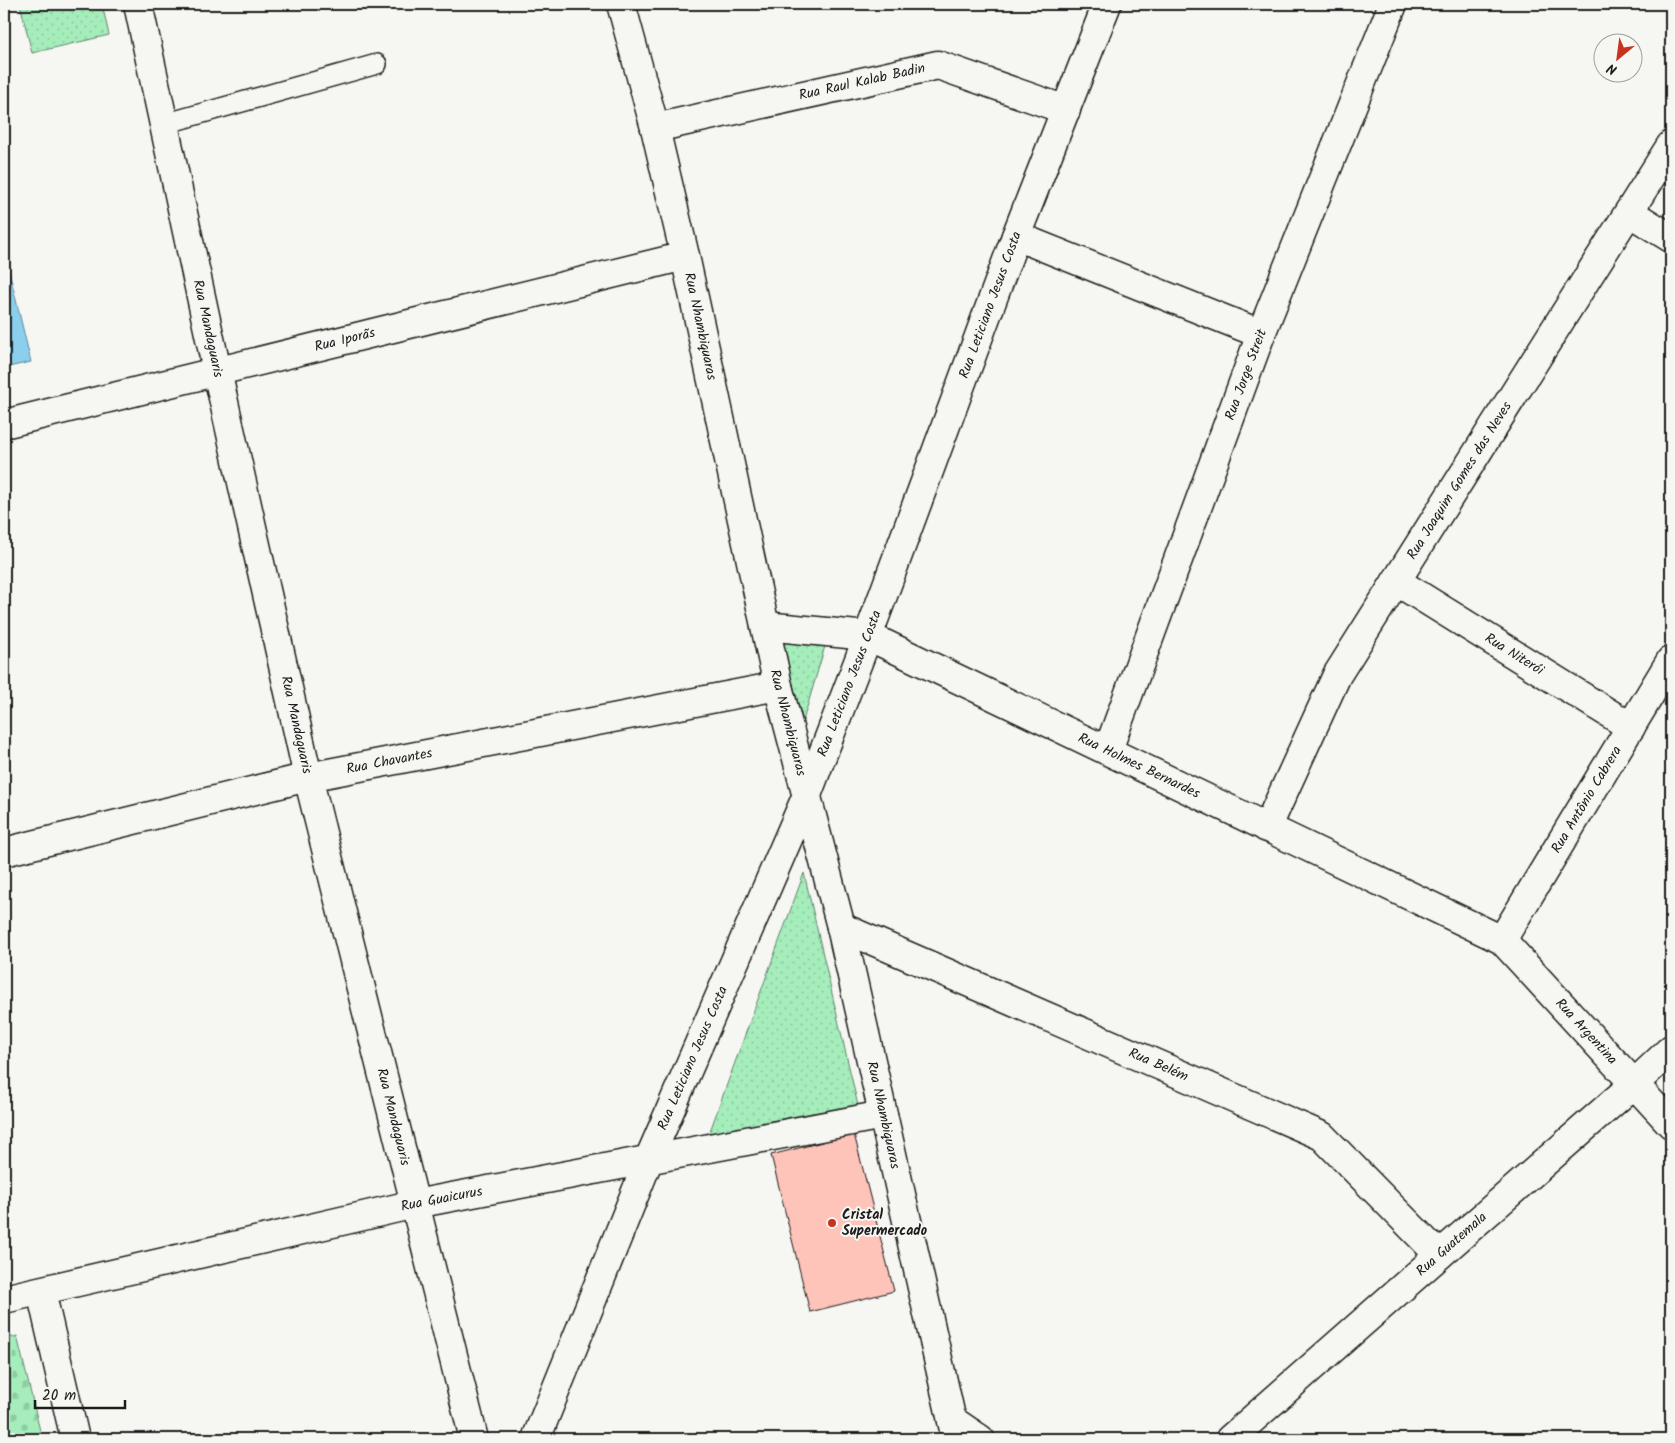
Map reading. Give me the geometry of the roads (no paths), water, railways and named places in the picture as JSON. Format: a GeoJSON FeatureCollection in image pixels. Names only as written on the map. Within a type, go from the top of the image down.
{"type":"FeatureCollection","features":[{"type":"Feature","properties":{"kind":"street","name":"Rua Mandaguaris"},"geometry":{"type":"LineString","coordinates":[[138,4],[217,371],[308,777],[474,1439]]}},
{"type":"Feature","properties":{"kind":"street","name":"Rua Nhambiquaras"},"geometry":{"type":"LineString","coordinates":[[622,4],[655,128],[685,256],[778,686],[841,927],[954,1430]]}},
{"type":"Feature","properties":{"kind":"street","name":"Rua Leticiano Jesus Costa"},"geometry":{"type":"LineString","coordinates":[[536,1439],[649,1159],[806,795],[868,636],[1016,236],[1107,4]]}},
{"type":"Feature","properties":{"kind":"street","name":"Rua Jorge Streit"},"geometry":{"type":"LineString","coordinates":[[1108,750],[1261,334],[1393,4]]}},
{"type":"Feature","properties":{"kind":"street","name":"Rua Raul Kalab Badin"},"geometry":{"type":"LineString","coordinates":[[655,128],[938,65],[1066,110]]}},
{"type":"Feature","properties":{"kind":"street","name":"Rua Joaquim Gomes das Neves"},"geometry":{"type":"LineString","coordinates":[[1267,828],[1337,675],[1671,146]]}},
{"type":"Feature","properties":{"kind":"street"},"geometry":{"type":"LineString","coordinates":[[1629,212],[1671,238]]}},
{"type":"Feature","properties":{"kind":"street"},"geometry":{"type":"LineString","coordinates":[[1016,236],[1261,334]]}},
{"type":"Feature","properties":{"kind":"street","name":"Rua Iporãs"},"geometry":{"type":"LineString","coordinates":[[4,424],[685,256]]}},
{"type":"Feature","properties":{"kind":"street","name":"Rua Niterói"},"geometry":{"type":"LineString","coordinates":[[1396,581],[1631,727]]}},
{"type":"Feature","properties":{"kind":"street","name":"Rua Holmes Bernardes"},"geometry":{"type":"LineString","coordinates":[[765,626],[868,636],[1502,940]]}},
{"type":"Feature","properties":{"kind":"street","name":"Rua Antônio Cabrera"},"geometry":{"type":"LineString","coordinates":[[1502,940],[1671,660]]}},
{"type":"Feature","properties":{"kind":"street","name":"Rua Chavantes"},"geometry":{"type":"LineString","coordinates":[[4,852],[308,777],[778,686]]}},
{"type":"Feature","properties":{"kind":"street","name":"Rua Belém"},"geometry":{"type":"LineString","coordinates":[[841,927],[1322,1136],[1440,1255]]}},
{"type":"Feature","properties":{"kind":"street","name":"Rua Argentina"},"geometry":{"type":"LineString","coordinates":[[1502,940],[1671,1124]]}},
{"type":"Feature","properties":{"kind":"street","name":"Rua Guatemala"},"geometry":{"type":"LineString","coordinates":[[1230,1439],[1634,1084],[1671,1049]]}},
{"type":"Feature","properties":{"kind":"street","name":"Rua Guaicurus"},"geometry":{"type":"LineString","coordinates":[[4,1299],[415,1204],[883,1115]]}},
{"type":"Feature","properties":{"kind":"street"},"geometry":{"type":"LineString","coordinates":[[41,1291],[75,1439]]}},
{"type":"Feature","properties":{"kind":"street"},"geometry":{"type":"LineString","coordinates":[[954,1430],[980,1439]]}},
{"type":"Feature","properties":{"kind":"lane"},"geometry":{"type":"LineString","coordinates":[[164,124],[377,64]]}},
{"type":"Feature","properties":{"kind":"water"},"geometry":{"type":"Polygon","coordinates":[[[4,254],[31,362],[4,368],[4,254]]]}},
{"type":"Feature","properties":{"kind":"place","name":"Cristal Supermercado"},"geometry":{"type":"Point","coordinates":[832,1223]}}]}
